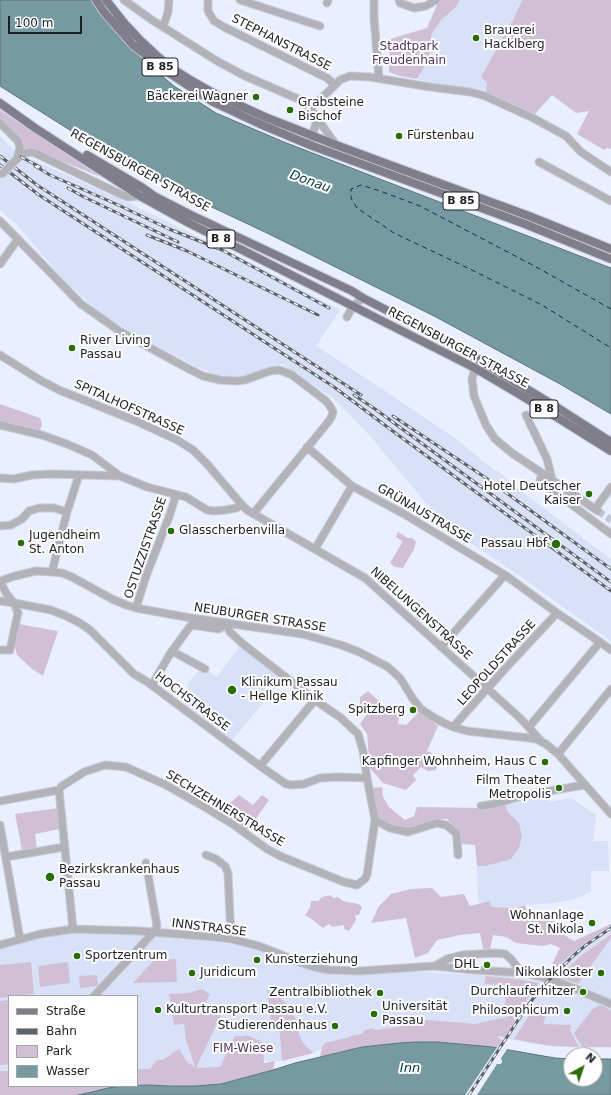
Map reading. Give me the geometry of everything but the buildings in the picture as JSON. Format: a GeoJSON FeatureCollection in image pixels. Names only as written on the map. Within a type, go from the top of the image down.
{"type":"FeatureCollection","features":[{"type":"Feature","properties":{"kind":"main road","name":"B 85"},"geometry":{"type":"LineString","coordinates":[[96,0],[104,12],[133,45],[166,71],[212,102],[310,145],[525,224],[611,259]]}},
{"type":"Feature","properties":{"kind":"main road","name":"B 85"},"geometry":{"type":"LineString","coordinates":[[106,0],[140,41],[170,67],[217,95],[265,116],[390,166],[529,216],[611,248]]}},
{"type":"Feature","properties":{"kind":"main road","name":"REGENSBURGER STRASSE"},"geometry":{"type":"LineString","coordinates":[[0,103],[35,128],[140,196],[354,306],[477,364],[558,408],[611,442]]}},
{"type":"Feature","properties":{"kind":"main road","name":"REGENSBURGER STRASSE"},"geometry":{"type":"LineString","coordinates":[[35,128],[68,144],[144,188],[154,196],[188,214],[346,288],[456,346],[477,364],[611,451]]}},
{"type":"Feature","properties":{"kind":"main road","name":"B 8"},"geometry":{"type":"LineString","coordinates":[[140,196],[154,196]]}},
{"type":"Feature","properties":{"kind":"street"},"geometry":{"type":"LineString","coordinates":[[124,0],[218,61],[243,75],[303,102],[310,108],[336,145]]}},
{"type":"Feature","properties":{"kind":"street"},"geometry":{"type":"LineString","coordinates":[[163,26],[168,12],[169,0]]}},
{"type":"Feature","properties":{"kind":"street","name":"STEPHANSTRASSE"},"geometry":{"type":"LineString","coordinates":[[208,0],[208,11],[214,21],[327,78],[335,85]]}},
{"type":"Feature","properties":{"kind":"street"},"geometry":{"type":"LineString","coordinates":[[240,0],[320,26]]}},
{"type":"Feature","properties":{"kind":"street"},"geometry":{"type":"LineString","coordinates":[[374,0],[379,78]]}},
{"type":"Feature","properties":{"kind":"street"},"geometry":{"type":"LineString","coordinates":[[399,0],[400,3],[414,8],[426,6],[436,0]]}},
{"type":"Feature","properties":{"kind":"street"},"geometry":{"type":"LineString","coordinates":[[310,108],[340,80],[350,76],[379,78],[470,92],[485,96],[533,118],[566,136],[581,152],[611,172]]}},
{"type":"Feature","properties":{"kind":"street"},"geometry":{"type":"LineString","coordinates":[[310,145],[317,119]]}},
{"type":"Feature","properties":{"kind":"street"},"geometry":{"type":"LineString","coordinates":[[0,123],[18,141],[20,148],[17,159]]}},
{"type":"Feature","properties":{"kind":"street"},"geometry":{"type":"LineString","coordinates":[[0,177],[23,154],[31,152],[120,194],[140,196]]}},
{"type":"Feature","properties":{"kind":"street"},"geometry":{"type":"LineString","coordinates":[[538,162],[611,201]]}},
{"type":"Feature","properties":{"kind":"street"},"geometry":{"type":"LineString","coordinates":[[0,221],[81,304],[121,332],[203,376],[220,380],[237,381],[245,380],[270,371],[279,370],[292,376],[326,401],[333,412],[329,421],[253,514]]}},
{"type":"Feature","properties":{"kind":"street"},"geometry":{"type":"LineString","coordinates":[[0,264],[18,239]]}},
{"type":"Feature","properties":{"kind":"street"},"geometry":{"type":"LineString","coordinates":[[347,317],[354,306],[363,298]]}},
{"type":"Feature","properties":{"kind":"street","name":"SPITALHOFSTRASSE"},"geometry":{"type":"LineString","coordinates":[[0,355],[59,390],[136,421],[177,440],[193,450],[207,464],[242,506],[253,514]]}},
{"type":"Feature","properties":{"kind":"street"},"geometry":{"type":"LineString","coordinates":[[477,364],[472,379],[474,396],[486,425],[495,438],[512,453],[597,510],[611,487]]}},
{"type":"Feature","properties":{"kind":"street"},"geometry":{"type":"LineString","coordinates":[[526,415],[547,459],[552,479]]}},
{"type":"Feature","properties":{"kind":"street"},"geometry":{"type":"LineString","coordinates":[[0,425],[42,435],[67,444],[92,455],[120,476],[147,487],[186,497],[207,510],[226,510],[242,506]]}},
{"type":"Feature","properties":{"kind":"street","name":"GRÜNAUSTRASSE"},"geometry":{"type":"LineString","coordinates":[[307,447],[352,486],[404,514],[506,574],[557,613],[611,650]]}},
{"type":"Feature","properties":{"kind":"street"},"geometry":{"type":"LineString","coordinates":[[542,473],[540,482],[611,534]]}},
{"type":"Feature","properties":{"kind":"street"},"geometry":{"type":"LineString","coordinates":[[0,478],[14,479],[32,475],[51,474],[120,476]]}},
{"type":"Feature","properties":{"kind":"street"},"geometry":{"type":"LineString","coordinates":[[52,572],[67,512],[79,474]]}},
{"type":"Feature","properties":{"kind":"street"},"geometry":{"type":"LineString","coordinates":[[315,548],[352,486]]}},
{"type":"Feature","properties":{"kind":"street","name":"OSTUZZISTRASSE"},"geometry":{"type":"LineString","coordinates":[[136,608],[146,576],[176,495]]}},
{"type":"Feature","properties":{"kind":"street"},"geometry":{"type":"LineString","coordinates":[[0,526],[11,525],[22,519],[29,511],[39,508],[54,508],[67,512]]}},
{"type":"Feature","properties":{"kind":"street","name":"NIBELUNGENSTRASSE"},"geometry":{"type":"LineString","coordinates":[[253,514],[315,548],[365,578],[558,754],[611,814]]}},
{"type":"Feature","properties":{"kind":"street","name":"NEUBURGER STRASSE"},"geometry":{"type":"LineString","coordinates":[[0,581],[36,571],[62,573],[112,599],[136,608],[226,624],[302,634],[328,641],[359,652],[394,672],[400,678],[421,709],[453,727],[542,741]]}},
{"type":"Feature","properties":{"kind":"street"},"geometry":{"type":"LineString","coordinates":[[441,647],[506,574]]}},
{"type":"Feature","properties":{"kind":"street"},"geometry":{"type":"LineString","coordinates":[[0,581],[6,594],[14,603],[18,613],[10,650],[0,650]]}},
{"type":"Feature","properties":{"kind":"street","name":"HOCHSTRASSE"},"geometry":{"type":"LineString","coordinates":[[0,601],[50,610],[80,623],[90,630],[134,674],[152,685],[286,784],[304,784],[320,778],[367,778]]}},
{"type":"Feature","properties":{"kind":"street","name":"LEOPOLDSTRASSE"},"geometry":{"type":"LineString","coordinates":[[453,727],[557,613]]}},
{"type":"Feature","properties":{"kind":"street"},"geometry":{"type":"LineString","coordinates":[[152,685],[172,651],[191,625],[219,629],[226,624]]}},
{"type":"Feature","properties":{"kind":"street","name":"SECHZEHNERSTRASSE"},"geometry":{"type":"LineString","coordinates":[[0,801],[59,790],[62,786],[84,772],[105,765],[126,767],[166,785],[204,806],[234,825],[267,849],[280,856],[344,882],[357,885],[365,879],[367,875],[375,820],[364,752],[358,734],[341,718],[315,700],[243,644],[230,632],[226,624]]}},
{"type":"Feature","properties":{"kind":"street"},"geometry":{"type":"LineString","coordinates":[[529,727],[600,642]]}},
{"type":"Feature","properties":{"kind":"street"},"geometry":{"type":"LineString","coordinates":[[172,651],[206,669]]}},
{"type":"Feature","properties":{"kind":"street"},"geometry":{"type":"LineString","coordinates":[[558,754],[611,689]]}},
{"type":"Feature","properties":{"kind":"street"},"geometry":{"type":"LineString","coordinates":[[260,766],[315,700]]}},
{"type":"Feature","properties":{"kind":"street"},"geometry":{"type":"LineString","coordinates":[[517,737],[522,732],[523,721]]}},
{"type":"Feature","properties":{"kind":"street"},"geometry":{"type":"LineString","coordinates":[[481,806],[495,804],[521,796],[584,785]]}},
{"type":"Feature","properties":{"kind":"street"},"geometry":{"type":"LineString","coordinates":[[59,790],[73,929]]}},
{"type":"Feature","properties":{"kind":"street"},"geometry":{"type":"LineString","coordinates":[[375,820],[390,828],[408,832],[438,823],[446,825],[456,833],[458,839],[458,855]]}},
{"type":"Feature","properties":{"kind":"street"},"geometry":{"type":"LineString","coordinates":[[0,825],[20,939]]}},
{"type":"Feature","properties":{"kind":"street"},"geometry":{"type":"LineString","coordinates":[[6,857],[64,847]]}},
{"type":"Feature","properties":{"kind":"street"},"geometry":{"type":"LineString","coordinates":[[206,855],[221,862],[228,873],[231,939]]}},
{"type":"Feature","properties":{"kind":"street"},"geometry":{"type":"LineString","coordinates":[[95,995],[154,932],[156,926],[146,863]]}},
{"type":"Feature","properties":{"kind":"street","name":"INNSTRASSE"},"geometry":{"type":"LineString","coordinates":[[0,945],[51,932],[73,929],[154,932],[231,939],[259,946],[299,962],[329,970],[437,966],[524,973],[551,979],[611,1004]]}},
{"type":"Feature","properties":{"kind":"street","name":"INNSTRASSE"},"geometry":{"type":"LineString","coordinates":[[437,966],[447,959],[462,955],[495,953],[505,954],[517,967],[518,972]]}},
{"type":"Feature","properties":{"kind":"shaded area"},"geometry":{"type":"Polygon","coordinates":[[[460,0],[522,0],[487,83],[486,92],[436,84],[417,79],[429,59],[432,33],[441,20],[455,8],[460,0]]]}},
{"type":"Feature","properties":{"kind":"shaded area"},"geometry":{"type":"Polygon","coordinates":[[[0,136],[16,152],[131,204],[246,260],[340,310],[316,346],[459,441],[495,471],[497,470],[521,491],[611,559],[611,641],[514,572],[453,531],[420,496],[370,436],[335,400],[282,364],[244,378],[218,375],[195,366],[139,337],[99,312],[64,280],[17,225],[0,210],[0,136]]]}},
{"type":"Feature","properties":{"kind":"shaded area","name":"Klinikum Passau - Hellge Klinik"},"geometry":{"type":"Polygon","coordinates":[[[242,643],[285,676],[230,743],[183,709],[195,694],[186,686],[201,667],[217,677],[242,643]]]}},
{"type":"Feature","properties":{"kind":"shaded area"},"geometry":{"type":"Polygon","coordinates":[[[547,794],[549,802],[571,798],[596,815],[593,841],[608,841],[609,871],[591,871],[591,892],[575,899],[555,903],[525,905],[517,908],[490,907],[490,901],[480,903],[478,899],[477,866],[486,866],[519,823],[508,812],[505,804],[547,794]]]}},
{"type":"Feature","properties":{"kind":"shaded area"},"geometry":{"type":"Polygon","coordinates":[[[611,926],[611,934],[582,955],[560,975],[555,970],[585,943],[611,926]]]}},
{"type":"Feature","properties":{"kind":"shaded area","name":"Universität Passau"},"geometry":{"type":"Polygon","coordinates":[[[62,930],[139,931],[155,936],[181,938],[181,940],[185,940],[185,938],[231,944],[244,942],[329,970],[413,968],[420,972],[520,977],[562,988],[578,984],[611,938],[611,1048],[546,1046],[492,1036],[365,1041],[320,1049],[313,1053],[282,1061],[263,1061],[138,1079],[138,995],[8,995],[8,1074],[0,1074],[0,945],[62,930]]]}},
{"type":"Feature","properties":{"kind":"green space","name":"Stadtpark Freudenhain"},"geometry":{"type":"Polygon","coordinates":[[[439,0],[460,0],[455,8],[441,20],[432,33],[429,59],[417,79],[400,76],[389,72],[390,39],[427,28],[439,0]]]}},
{"type":"Feature","properties":{"kind":"green space"},"geometry":{"type":"Polygon","coordinates":[[[522,0],[611,0],[611,149],[607,148],[604,150],[577,134],[589,111],[576,113],[552,95],[535,114],[486,92],[487,83],[481,77],[513,20],[522,0]]]}},
{"type":"Feature","properties":{"kind":"green space"},"geometry":{"type":"Polygon","coordinates":[[[0,110],[101,177],[37,151],[25,150],[19,140],[0,120],[0,110]]]}},
{"type":"Feature","properties":{"kind":"green space"},"geometry":{"type":"Polygon","coordinates":[[[0,404],[40,418],[42,424],[40,430],[0,421],[0,404]]]}},
{"type":"Feature","properties":{"kind":"green space"},"geometry":{"type":"Polygon","coordinates":[[[398,532],[408,538],[412,538],[416,542],[414,549],[403,568],[395,567],[390,563],[402,543],[402,541],[396,537],[398,532]]]}},
{"type":"Feature","properties":{"kind":"green space"},"geometry":{"type":"Polygon","coordinates":[[[18,624],[58,631],[43,676],[32,669],[17,655],[15,647],[18,624]]]}},
{"type":"Feature","properties":{"kind":"green space"},"geometry":{"type":"Polygon","coordinates":[[[368,691],[386,708],[401,706],[398,724],[406,725],[420,711],[438,726],[427,751],[432,753],[431,756],[440,759],[436,770],[428,771],[421,767],[413,775],[416,780],[406,790],[383,783],[370,768],[367,734],[360,724],[367,714],[360,708],[360,697],[368,691]]]}},
{"type":"Feature","properties":{"kind":"green space"},"geometry":{"type":"Polygon","coordinates":[[[382,787],[383,797],[389,807],[405,820],[414,816],[417,807],[481,808],[505,804],[508,812],[519,823],[522,836],[519,848],[511,859],[486,866],[477,866],[475,845],[460,844],[458,830],[447,819],[437,819],[409,829],[391,825],[378,818],[372,788],[382,787]]]}},
{"type":"Feature","properties":{"kind":"green space"},"geometry":{"type":"Polygon","coordinates":[[[239,795],[253,805],[262,795],[269,800],[248,830],[226,816],[231,807],[230,803],[239,795]]]}},
{"type":"Feature","properties":{"kind":"green space"},"geometry":{"type":"Polygon","coordinates":[[[58,808],[60,829],[35,834],[37,848],[22,850],[15,814],[58,808]]]}},
{"type":"Feature","properties":{"kind":"green space"},"geometry":{"type":"Polygon","coordinates":[[[432,888],[441,897],[464,894],[470,906],[490,901],[491,907],[517,908],[525,905],[530,919],[539,918],[544,911],[558,911],[552,928],[574,941],[611,924],[611,926],[585,943],[555,970],[552,964],[560,948],[551,944],[542,946],[516,943],[506,937],[493,935],[490,950],[483,949],[480,933],[460,935],[437,940],[428,953],[415,958],[406,918],[371,923],[379,906],[391,894],[411,889],[432,888]]]}},
{"type":"Feature","properties":{"kind":"green space"},"geometry":{"type":"Polygon","coordinates":[[[330,895],[334,898],[338,897],[343,901],[358,904],[362,907],[359,915],[355,915],[356,920],[349,931],[344,929],[344,925],[332,927],[329,924],[323,928],[305,915],[310,908],[311,901],[318,901],[322,897],[330,895]]]}},
{"type":"Feature","properties":{"kind":"green space"},"geometry":{"type":"Polygon","coordinates":[[[611,934],[611,938],[578,984],[558,977],[582,955],[611,934]]]}},
{"type":"Feature","properties":{"kind":"green space"},"geometry":{"type":"Polygon","coordinates":[[[176,959],[177,982],[133,983],[154,960],[176,959]]]}},
{"type":"Feature","properties":{"kind":"green space"},"geometry":{"type":"Polygon","coordinates":[[[31,962],[34,994],[8,995],[8,997],[0,998],[0,965],[31,962]]]}},
{"type":"Feature","properties":{"kind":"green space"},"geometry":{"type":"Polygon","coordinates":[[[68,962],[70,983],[40,987],[38,966],[68,962]]]}},
{"type":"Feature","properties":{"kind":"green space"},"geometry":{"type":"Polygon","coordinates":[[[97,975],[98,986],[80,988],[79,976],[97,975]]]}},
{"type":"Feature","properties":{"kind":"green space"},"geometry":{"type":"Polygon","coordinates":[[[486,976],[539,983],[522,1007],[496,1011],[498,1008],[505,1005],[507,985],[484,984],[486,976]]]}},
{"type":"Feature","properties":{"kind":"green space","name":"FIM-Wiese"},"geometry":{"type":"Polygon","coordinates":[[[202,989],[210,994],[205,1004],[222,1013],[196,1068],[220,1067],[235,1036],[247,1035],[262,1042],[264,1063],[275,1061],[273,1070],[221,1084],[195,1086],[138,1085],[138,1069],[150,1069],[157,1060],[163,1060],[179,1049],[187,1062],[195,1067],[186,1040],[184,1024],[174,1025],[169,994],[189,993],[202,989]]]}},
{"type":"Feature","properties":{"kind":"green space"},"geometry":{"type":"Polygon","coordinates":[[[267,990],[277,995],[288,1005],[294,1014],[300,1038],[313,1053],[282,1061],[279,1022],[271,1022],[267,990]]]}},
{"type":"Feature","properties":{"kind":"green space"},"geometry":{"type":"Polygon","coordinates":[[[8,1000],[8,1064],[0,1065],[0,1001],[8,1000]]]}},
{"type":"Feature","properties":{"kind":"green space"},"geometry":{"type":"Polygon","coordinates":[[[601,1005],[611,1010],[611,1047],[582,1047],[574,1033],[592,1010],[601,1005]]]}},
{"type":"Feature","properties":{"kind":"green space"},"geometry":{"type":"Polygon","coordinates":[[[516,1013],[519,1014],[505,1037],[497,1036],[503,1041],[499,1048],[438,1042],[399,1043],[362,1047],[320,1057],[322,1047],[325,1043],[362,1034],[365,1030],[373,1028],[375,1030],[409,1025],[410,1021],[417,1022],[428,1020],[475,1024],[507,1017],[516,1013]]]}},
{"type":"Feature","properties":{"kind":"green space"},"geometry":{"type":"Polygon","coordinates":[[[540,1014],[546,1017],[543,1024],[571,1025],[570,1031],[579,1047],[553,1046],[514,1039],[529,1016],[540,1014]]]}},
{"type":"Feature","properties":{"kind":"green space"},"geometry":{"type":"Polygon","coordinates":[[[0,1071],[8,1071],[8,1087],[118,1087],[91,1091],[78,1095],[0,1095],[0,1071]]]}},
{"type":"Feature","properties":{"kind":"water","name":"Donau"},"geometry":{"type":"Polygon","coordinates":[[[0,0],[91,0],[102,17],[136,54],[174,86],[216,113],[284,142],[611,268],[611,414],[560,384],[434,316],[269,234],[180,192],[81,137],[0,86],[0,0]]]}},
{"type":"Feature","properties":{"kind":"water","name":"Inn"},"geometry":{"type":"Polygon","coordinates":[[[438,1042],[492,1047],[563,1058],[563,1087],[603,1087],[603,1059],[611,1059],[611,1095],[78,1095],[116,1087],[138,1087],[138,1085],[148,1085],[195,1086],[221,1084],[295,1063],[362,1047],[399,1043],[438,1042]]]}},
{"type":"Feature","properties":{"kind":"pier"},"geometry":{"type":"Polygon","coordinates":[[[498,1046],[508,1048],[501,1058],[502,1063],[497,1064],[477,1095],[465,1095],[498,1046]]]}},
{"type":"Feature","properties":{"kind":"ferry route"},"geometry":{"type":"LineString","coordinates":[[611,309],[538,268],[420,206],[361,185],[351,189],[351,198],[357,208],[394,233],[542,305],[611,348]]}},
{"type":"Feature","properties":{"kind":"tunnel"},"geometry":{"type":"LineString","coordinates":[[598,511],[611,520]]}},
{"type":"Feature","properties":{"kind":"railway"},"geometry":{"type":"LineString","coordinates":[[0,156],[37,185],[361,395]]}},
{"type":"Feature","properties":{"kind":"railway"},"geometry":{"type":"LineString","coordinates":[[21,157],[40,167]]}},
{"type":"Feature","properties":{"kind":"railway"},"geometry":{"type":"LineString","coordinates":[[0,165],[39,195],[334,387],[611,591]]}},
{"type":"Feature","properties":{"kind":"railway"},"geometry":{"type":"LineString","coordinates":[[35,166],[50,175],[169,229],[222,250],[329,308]]}},
{"type":"Feature","properties":{"kind":"railway"},"geometry":{"type":"LineString","coordinates":[[68,188],[178,242]]}},
{"type":"Feature","properties":{"kind":"railway"},"geometry":{"type":"LineString","coordinates":[[147,235],[187,251],[318,315]]}},
{"type":"Feature","properties":{"kind":"railway"},"geometry":{"type":"LineString","coordinates":[[354,395],[611,582]]}},
{"type":"Feature","properties":{"kind":"railway"},"geometry":{"type":"LineString","coordinates":[[393,416],[486,478],[611,569]]}},
{"type":"Feature","properties":{"kind":"railway"},"geometry":{"type":"LineString","coordinates":[[469,1095],[526,1008],[542,987],[573,956],[611,928]]}},
{"type":"Feature","properties":{"kind":"place","name":"Brauerei Hacklberg"},"geometry":{"type":"Point","coordinates":[476,38]}},
{"type":"Feature","properties":{"kind":"place","name":"Bäckerei Wagner"},"geometry":{"type":"Point","coordinates":[256,97]}},
{"type":"Feature","properties":{"kind":"place","name":"Grabsteine Bischof"},"geometry":{"type":"Point","coordinates":[290,110]}},
{"type":"Feature","properties":{"kind":"place","name":"Fürstenbau"},"geometry":{"type":"Point","coordinates":[399,136]}},
{"type":"Feature","properties":{"kind":"place","name":"River Living Passau"},"geometry":{"type":"Point","coordinates":[72,348]}},
{"type":"Feature","properties":{"kind":"place","name":"Hotel Deutscher Kaiser"},"geometry":{"type":"Point","coordinates":[589,494]}},
{"type":"Feature","properties":{"kind":"place","name":"Glasscherbenvilla"},"geometry":{"type":"Point","coordinates":[171,531]}},
{"type":"Feature","properties":{"kind":"place","name":"Jugendheim St. Anton"},"geometry":{"type":"Point","coordinates":[21,543]}},
{"type":"Feature","properties":{"kind":"place","name":"Passau Hbf"},"geometry":{"type":"Point","coordinates":[556,544]}},
{"type":"Feature","properties":{"kind":"place","name":"Klinikum Passau - Hellge Klinik"},"geometry":{"type":"Point","coordinates":[232,690]}},
{"type":"Feature","properties":{"kind":"place","name":"Spitzberg"},"geometry":{"type":"Point","coordinates":[413,710]}},
{"type":"Feature","properties":{"kind":"place","name":"Kapfinger Wohnheim, Haus C"},"geometry":{"type":"Point","coordinates":[545,762]}},
{"type":"Feature","properties":{"kind":"place","name":"Film Theater Metropolis"},"geometry":{"type":"Point","coordinates":[559,788]}},
{"type":"Feature","properties":{"kind":"place","name":"Bezirkskrankenhaus Passau"},"geometry":{"type":"Point","coordinates":[50,877]}},
{"type":"Feature","properties":{"kind":"place","name":"Wohnanlage St. Nikola"},"geometry":{"type":"Point","coordinates":[592,923]}},
{"type":"Feature","properties":{"kind":"place","name":"Sportzentrum"},"geometry":{"type":"Point","coordinates":[77,956]}},
{"type":"Feature","properties":{"kind":"place","name":"Kunsterziehung"},"geometry":{"type":"Point","coordinates":[257,960]}},
{"type":"Feature","properties":{"kind":"place","name":"DHL"},"geometry":{"type":"Point","coordinates":[487,965]}},
{"type":"Feature","properties":{"kind":"place","name":"Juridicum"},"geometry":{"type":"Point","coordinates":[192,973]}},
{"type":"Feature","properties":{"kind":"place","name":"Nikolakloster"},"geometry":{"type":"Point","coordinates":[601,973]}},
{"type":"Feature","properties":{"kind":"place","name":"Durchlauferhitzer"},"geometry":{"type":"Point","coordinates":[583,992]}},
{"type":"Feature","properties":{"kind":"place","name":"Zentralbibliothek"},"geometry":{"type":"Point","coordinates":[380,993]}},
{"type":"Feature","properties":{"kind":"place","name":"Kulturtransport Passau e.V."},"geometry":{"type":"Point","coordinates":[158,1010]}},
{"type":"Feature","properties":{"kind":"place","name":"Philosophicum"},"geometry":{"type":"Point","coordinates":[567,1011]}},
{"type":"Feature","properties":{"kind":"place","name":"Universität Passau"},"geometry":{"type":"Point","coordinates":[374,1014]}},
{"type":"Feature","properties":{"kind":"place","name":"Studierendenhaus"},"geometry":{"type":"Point","coordinates":[335,1026]}}]}
